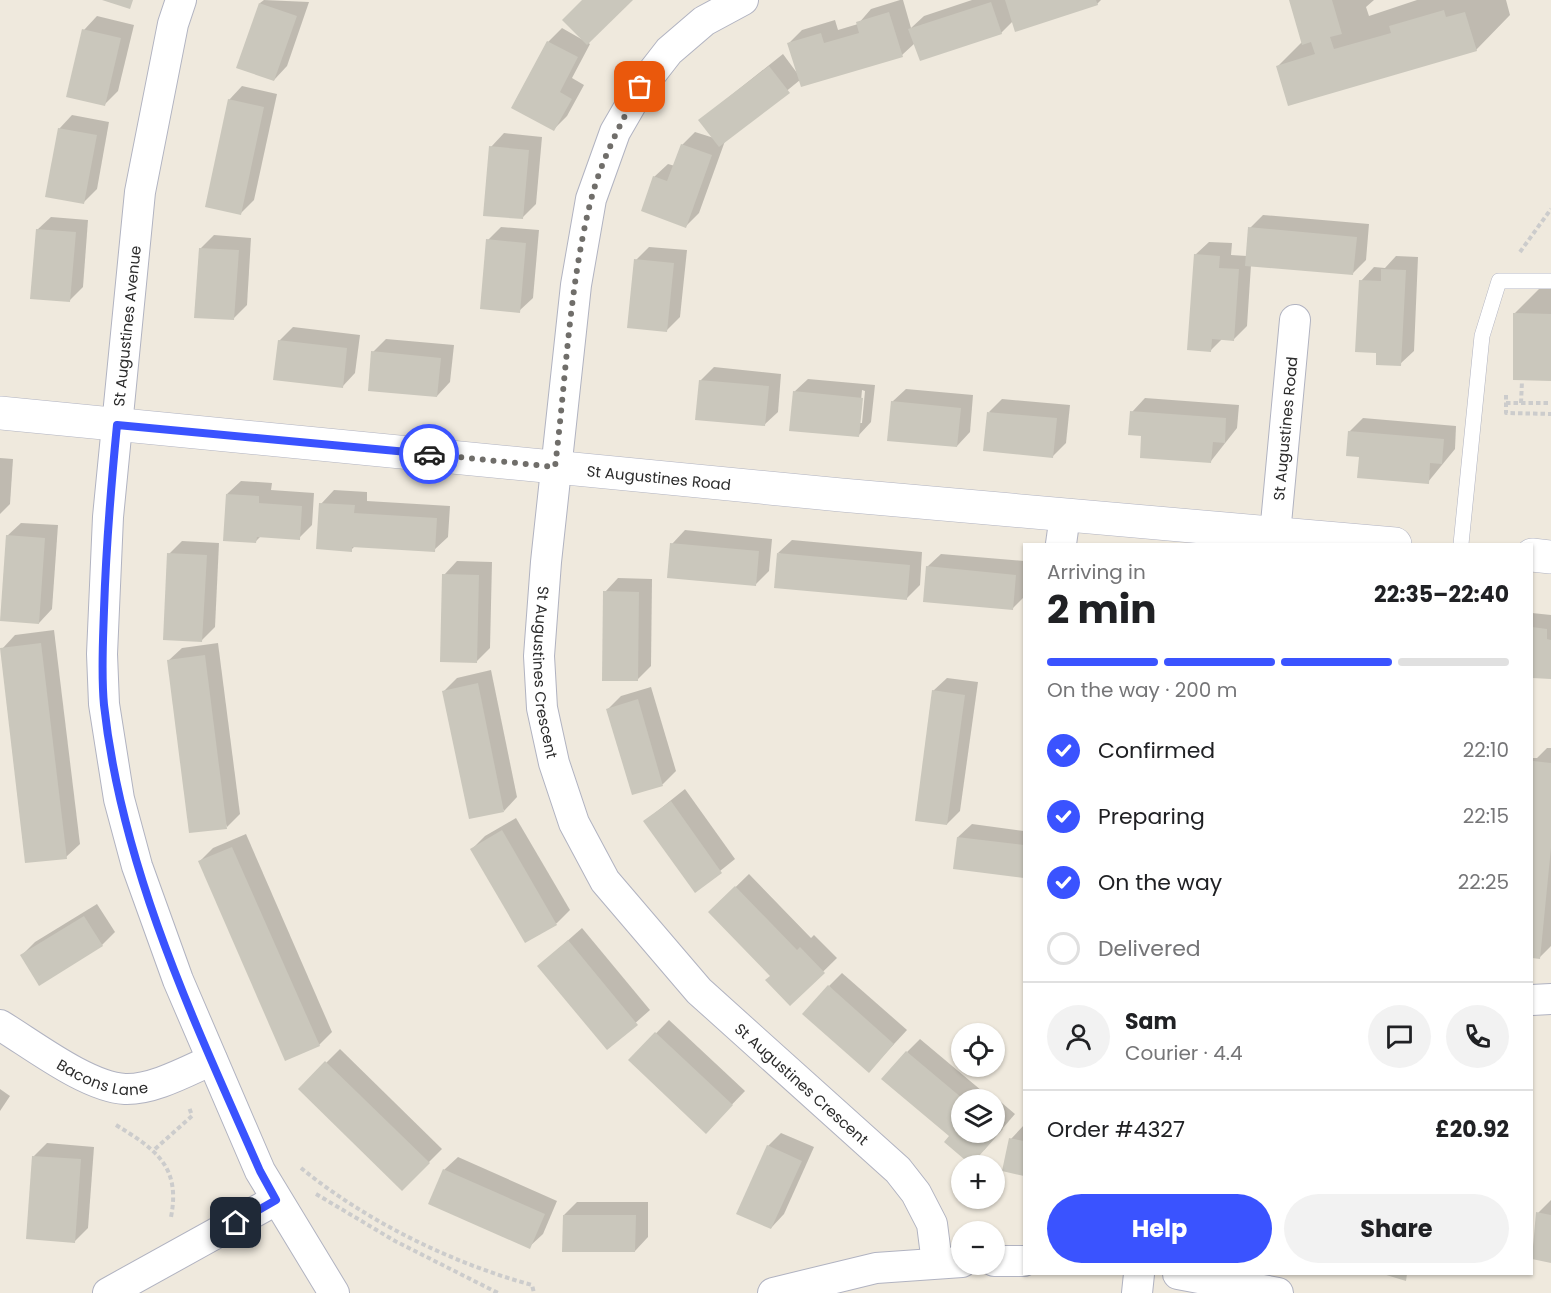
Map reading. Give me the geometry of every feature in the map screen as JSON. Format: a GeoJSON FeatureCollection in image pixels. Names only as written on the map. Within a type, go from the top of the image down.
{"type":"FeatureCollection","features":[{"type":"Feature","properties":{"kind":"street","name":"St Augustines Avenue"},"geometry":{"type":"LineString","coordinates":[[182,0],[173,24],[140,192],[106,565],[102,654],[104,704],[119,799],[137,866],[178,980],[260,1171],[334,1293]]}},
{"type":"Feature","properties":{"kind":"street","name":"St Augustines Crescent"},"geometry":{"type":"LineString","coordinates":[[743,0],[704,21],[669,51],[640,87],[615,132],[589,210],[576,285],[555,467],[539,656],[542,708],[554,763],[574,823],[605,880],[699,990],[898,1170],[916,1193],[949,1262]]}},
{"type":"Feature","properties":{"kind":"street","name":"St Augustines Road"},"geometry":{"type":"LineString","coordinates":[[1275,534],[1295,320]]}},
{"type":"Feature","properties":{"kind":"street","name":"St Augustines Road"},"geometry":{"type":"LineString","coordinates":[[0,413],[555,467],[1063,530],[1275,534],[1383,543]]}},
{"type":"Feature","properties":{"kind":"street"},"geometry":{"type":"LineString","coordinates":[[1533,555],[1551,557]]}},
{"type":"Feature","properties":{"kind":"street"},"geometry":{"type":"LineString","coordinates":[[1533,1000],[1551,999]]}},
{"type":"Feature","properties":{"kind":"street","name":"Bacons Lane"},"geometry":{"type":"LineString","coordinates":[[0,1025],[100,1085],[128,1089],[157,1082],[212,1060]]}},
{"type":"Feature","properties":{"kind":"street"},"geometry":{"type":"LineString","coordinates":[[108,1293],[276,1200]]}},
{"type":"Feature","properties":{"kind":"street"},"geometry":{"type":"LineString","coordinates":[[1005,1261],[1023,1261]]}},
{"type":"Feature","properties":{"kind":"street"},"geometry":{"type":"LineString","coordinates":[[773,1293],[876,1268],[949,1262]]}},
{"type":"Feature","properties":{"kind":"street"},"geometry":{"type":"LineString","coordinates":[[1137,1293],[1139,1275]]}},
{"type":"Feature","properties":{"kind":"street"},"geometry":{"type":"LineString","coordinates":[[1183,1275],[1278,1293]]}},
{"type":"Feature","properties":{"kind":"lane"},"geometry":{"type":"LineString","coordinates":[[1461,543],[1482,336],[1499,281],[1551,281]]}},
{"type":"Feature","properties":{"kind":"path"},"geometry":{"type":"LineString","coordinates":[[1499,281],[1551,209]]}},
{"type":"Feature","properties":{"kind":"path"},"geometry":{"type":"LineString","coordinates":[[1481,354],[1506,357],[1506,413],[1551,414]]}},
{"type":"Feature","properties":{"kind":"path"},"geometry":{"type":"LineString","coordinates":[[1521,403],[1522,381]]}},
{"type":"Feature","properties":{"kind":"path"},"geometry":{"type":"LineString","coordinates":[[1506,403],[1551,403]]}},
{"type":"Feature","properties":{"kind":"path"},"geometry":{"type":"LineString","coordinates":[[100,1085],[95,1111],[155,1149],[172,1176],[175,1199],[171,1219],[159,1231],[176,1257]]}},
{"type":"Feature","properties":{"kind":"path"},"geometry":{"type":"LineString","coordinates":[[260,1171],[291,1160],[329,1191],[415,1239],[500,1276],[532,1285],[534,1293]]}},
{"type":"Feature","properties":{"kind":"path"},"geometry":{"type":"LineString","coordinates":[[314,1192],[395,1241],[498,1293]]}},
{"type":"Feature","properties":{"kind":"building"},"geometry":{"type":"Polygon","coordinates":[[[102,0],[133,0],[130,9],[102,0]]]}},
{"type":"Feature","properties":{"kind":"building"},"geometry":{"type":"Polygon","coordinates":[[[582,0],[633,0],[587,45],[562,20],[582,0]]]}},
{"type":"Feature","properties":{"kind":"building"},"geometry":{"type":"Polygon","coordinates":[[[1005,0],[1096,0],[1098,5],[1015,32],[1005,0]]]}},
{"type":"Feature","properties":{"kind":"building"},"geometry":{"type":"Polygon","coordinates":[[[1289,0],[1332,0],[1342,34],[1330,37],[1334,49],[1391,33],[1389,26],[1444,10],[1446,17],[1465,12],[1477,51],[1288,106],[1276,66],[1315,54],[1311,42],[1302,45],[1289,0]]]}},
{"type":"Feature","properties":{"kind":"building"},"geometry":{"type":"Polygon","coordinates":[[[991,2],[1002,34],[920,61],[908,29],[991,2]]]}},
{"type":"Feature","properties":{"kind":"building"},"geometry":{"type":"Polygon","coordinates":[[[259,3],[297,16],[274,81],[236,68],[259,3]]]}},
{"type":"Feature","properties":{"kind":"building"},"geometry":{"type":"Polygon","coordinates":[[[889,12],[903,57],[801,87],[787,43],[821,33],[824,43],[859,33],[856,22],[889,12]]]}},
{"type":"Feature","properties":{"kind":"building"},"geometry":{"type":"Polygon","coordinates":[[[82,29],[121,38],[105,106],[66,97],[82,29]]]}},
{"type":"Feature","properties":{"kind":"building"},"geometry":{"type":"Polygon","coordinates":[[[547,41],[578,57],[560,92],[572,99],[554,131],[511,108],[547,41]]]}},
{"type":"Feature","properties":{"kind":"building"},"geometry":{"type":"Polygon","coordinates":[[[769,66],[790,93],[719,147],[698,120],[769,66]]]}},
{"type":"Feature","properties":{"kind":"building"},"geometry":{"type":"Polygon","coordinates":[[[228,99],[264,107],[241,215],[205,207],[228,99]]]}},
{"type":"Feature","properties":{"kind":"building"},"geometry":{"type":"Polygon","coordinates":[[[58,128],[97,135],[84,204],[45,197],[58,128]]]}},
{"type":"Feature","properties":{"kind":"building"},"geometry":{"type":"Polygon","coordinates":[[[681,144],[712,155],[686,228],[641,211],[653,176],[667,181],[681,144]]]}},
{"type":"Feature","properties":{"kind":"building"},"geometry":{"type":"Polygon","coordinates":[[[489,146],[529,150],[523,219],[483,216],[489,146]]]}},
{"type":"Feature","properties":{"kind":"building"},"geometry":{"type":"Polygon","coordinates":[[[1248,227],[1357,237],[1353,275],[1245,266],[1248,227]]]}},
{"type":"Feature","properties":{"kind":"building"},"geometry":{"type":"Polygon","coordinates":[[[36,229],[76,232],[70,302],[30,299],[36,229]]]}},
{"type":"Feature","properties":{"kind":"building"},"geometry":{"type":"Polygon","coordinates":[[[486,239],[526,243],[520,313],[480,309],[486,239]]]}},
{"type":"Feature","properties":{"kind":"building"},"geometry":{"type":"Polygon","coordinates":[[[199,248],[239,250],[234,320],[194,318],[199,248]]]}},
{"type":"Feature","properties":{"kind":"building"},"geometry":{"type":"Polygon","coordinates":[[[1194,254],[1220,256],[1219,268],[1239,269],[1234,341],[1212,339],[1211,352],[1187,350],[1194,254]]]}},
{"type":"Feature","properties":{"kind":"building"},"geometry":{"type":"Polygon","coordinates":[[[634,259],[674,263],[667,332],[627,328],[634,259]]]}},
{"type":"Feature","properties":{"kind":"building"},"geometry":{"type":"Polygon","coordinates":[[[1381,269],[1406,270],[1401,366],[1376,365],[1376,353],[1355,352],[1359,280],[1381,281],[1381,269]]]}},
{"type":"Feature","properties":{"kind":"building"},"geometry":{"type":"Polygon","coordinates":[[[1513,313],[1551,314],[1551,381],[1513,380],[1513,313]]]}},
{"type":"Feature","properties":{"kind":"building"},"geometry":{"type":"Polygon","coordinates":[[[278,340],[347,348],[343,388],[273,380],[278,340]]]}},
{"type":"Feature","properties":{"kind":"building"},"geometry":{"type":"Polygon","coordinates":[[[371,351],[441,358],[437,397],[368,391],[371,351]]]}},
{"type":"Feature","properties":{"kind":"building"},"geometry":{"type":"Polygon","coordinates":[[[699,380],[769,386],[765,426],[695,420],[699,380]]]}},
{"type":"Feature","properties":{"kind":"building"},"geometry":{"type":"Polygon","coordinates":[[[793,391],[863,398],[859,437],[789,431],[793,391]]]}},
{"type":"Feature","properties":{"kind":"building"},"geometry":{"type":"Polygon","coordinates":[[[891,401],[961,408],[957,447],[887,441],[891,401]]]}},
{"type":"Feature","properties":{"kind":"building"},"geometry":{"type":"Polygon","coordinates":[[[1130,411],[1226,418],[1225,443],[1213,442],[1211,463],[1140,458],[1141,436],[1128,435],[1130,411]]]}},
{"type":"Feature","properties":{"kind":"building"},"geometry":{"type":"Polygon","coordinates":[[[987,412],[1057,418],[1053,458],[983,451],[987,412]]]}},
{"type":"Feature","properties":{"kind":"building"},"geometry":{"type":"Polygon","coordinates":[[[1348,431],[1444,439],[1442,464],[1430,463],[1429,484],[1357,478],[1359,457],[1346,456],[1348,431]]]}},
{"type":"Feature","properties":{"kind":"building"},"geometry":{"type":"Polygon","coordinates":[[[226,494],[259,496],[259,503],[302,506],[300,540],[257,537],[256,543],[223,541],[226,494]]]}},
{"type":"Feature","properties":{"kind":"building"},"geometry":{"type":"Polygon","coordinates":[[[319,503],[355,505],[354,513],[437,518],[435,552],[352,547],[352,552],[316,549],[319,503]]]}},
{"type":"Feature","properties":{"kind":"building"},"geometry":{"type":"Polygon","coordinates":[[[6,535],[45,538],[39,624],[0,621],[6,535]]]}},
{"type":"Feature","properties":{"kind":"building"},"geometry":{"type":"Polygon","coordinates":[[[670,543],[759,551],[756,586],[667,578],[670,543]]]}},
{"type":"Feature","properties":{"kind":"building"},"geometry":{"type":"Polygon","coordinates":[[[167,553],[207,555],[202,642],[163,640],[167,553]]]}},
{"type":"Feature","properties":{"kind":"building"},"geometry":{"type":"Polygon","coordinates":[[[777,553],[910,565],[907,600],[774,588],[777,553]]]}},
{"type":"Feature","properties":{"kind":"building"},"geometry":{"type":"Polygon","coordinates":[[[926,566],[1016,575],[1013,610],[923,602],[926,566]]]}},
{"type":"Feature","properties":{"kind":"building"},"geometry":{"type":"Polygon","coordinates":[[[442,574],[479,575],[477,663],[440,662],[442,574]]]}},
{"type":"Feature","properties":{"kind":"building"},"geometry":{"type":"Polygon","coordinates":[[[603,591],[639,592],[638,681],[602,681],[603,591]]]}},
{"type":"Feature","properties":{"kind":"building"},"geometry":{"type":"Polygon","coordinates":[[[1533,627],[1547,629],[1547,639],[1551,640],[1551,679],[1533,678],[1533,627]]]}},
{"type":"Feature","properties":{"kind":"building"},"geometry":{"type":"Polygon","coordinates":[[[41,643],[67,859],[25,863],[0,648],[41,643]]]}},
{"type":"Feature","properties":{"kind":"building"},"geometry":{"type":"Polygon","coordinates":[[[205,655],[227,829],[189,833],[167,660],[205,655]]]}},
{"type":"Feature","properties":{"kind":"building"},"geometry":{"type":"Polygon","coordinates":[[[478,683],[504,812],[469,819],[442,691],[478,683]]]}},
{"type":"Feature","properties":{"kind":"building"},"geometry":{"type":"Polygon","coordinates":[[[932,690],[965,695],[947,825],[915,821],[932,690]]]}},
{"type":"Feature","properties":{"kind":"building"},"geometry":{"type":"Polygon","coordinates":[[[638,699],[663,786],[632,795],[606,709],[638,699]]]}},
{"type":"Feature","properties":{"kind":"building"},"geometry":{"type":"Polygon","coordinates":[[[1533,761],[1551,763],[1551,848],[1540,959],[1533,958],[1533,761]]]}},
{"type":"Feature","properties":{"kind":"building"},"geometry":{"type":"Polygon","coordinates":[[[671,801],[722,873],[695,893],[643,821],[671,801]]]}},
{"type":"Feature","properties":{"kind":"building"},"geometry":{"type":"Polygon","coordinates":[[[502,830],[557,925],[525,943],[470,849],[502,830]]]}},
{"type":"Feature","properties":{"kind":"building"},"geometry":{"type":"Polygon","coordinates":[[[957,837],[1023,845],[1023,878],[953,869],[957,837]]]}},
{"type":"Feature","properties":{"kind":"building"},"geometry":{"type":"Polygon","coordinates":[[[232,847],[320,1046],[285,1061],[198,861],[232,847]]]}},
{"type":"Feature","properties":{"kind":"building"},"geometry":{"type":"Polygon","coordinates":[[[735,886],[797,950],[800,947],[825,973],[790,1006],[765,980],[770,976],[708,912],[735,886]]]}},
{"type":"Feature","properties":{"kind":"building"},"geometry":{"type":"Polygon","coordinates":[[[84,916],[103,946],[39,986],[20,955],[84,916]]]}},
{"type":"Feature","properties":{"kind":"building"},"geometry":{"type":"Polygon","coordinates":[[[568,940],[638,1025],[607,1050],[537,966],[568,940]]]}},
{"type":"Feature","properties":{"kind":"building"},"geometry":{"type":"Polygon","coordinates":[[[828,985],[894,1044],[869,1073],[802,1014],[828,985]]]}},
{"type":"Feature","properties":{"kind":"building"},"geometry":{"type":"Polygon","coordinates":[[[655,1032],[733,1105],[706,1134],[628,1060],[655,1032]]]}},
{"type":"Feature","properties":{"kind":"building"},"geometry":{"type":"Polygon","coordinates":[[[906,1051],[951,1089],[951,1143],[991,1143],[980,1155],[959,1155],[944,1142],[949,1136],[881,1079],[906,1051]]]}},
{"type":"Feature","properties":{"kind":"building"},"geometry":{"type":"Polygon","coordinates":[[[325,1061],[430,1163],[402,1191],[298,1089],[325,1061]]]}},
{"type":"Feature","properties":{"kind":"building"},"geometry":{"type":"Polygon","coordinates":[[[1009,1138],[1023,1141],[1023,1176],[1005,1172],[1009,1138]]]}},
{"type":"Feature","properties":{"kind":"building"},"geometry":{"type":"Polygon","coordinates":[[[767,1145],[802,1161],[771,1229],[736,1214],[767,1145]]]}},
{"type":"Feature","properties":{"kind":"building"},"geometry":{"type":"Polygon","coordinates":[[[32,1156],[81,1159],[75,1243],[26,1239],[32,1156]]]}},
{"type":"Feature","properties":{"kind":"building"},"geometry":{"type":"Polygon","coordinates":[[[443,1169],[545,1214],[530,1249],[428,1204],[443,1169]]]}},
{"type":"Feature","properties":{"kind":"building"},"geometry":{"type":"Polygon","coordinates":[[[1536,1212],[1551,1215],[1551,1263],[1533,1259],[1536,1212]]]}},
{"type":"Feature","properties":{"kind":"building"},"geometry":{"type":"Polygon","coordinates":[[[563,1215],[636,1215],[635,1252],[562,1252],[563,1215]]]}},
{"type":"Feature","properties":{"kind":"building"},"geometry":{"type":"Polygon","coordinates":[[[1386,1275],[1407,1275],[1406,1281],[1386,1275]]]}},
{"type":"Feature","properties":{"kind":"way so far"},"geometry":{"type":"LineString","coordinates":[[429,454],[555,467],[576,285],[591,199],[615,132],[640,87]]}},
{"type":"Feature","properties":{"kind":"route"},"geometry":{"type":"LineString","coordinates":[[236,1223],[276,1200],[260,1171],[178,980],[137,866],[119,799],[104,704],[102,654],[108,517],[117,425],[267,437],[429,454]]}}]}
